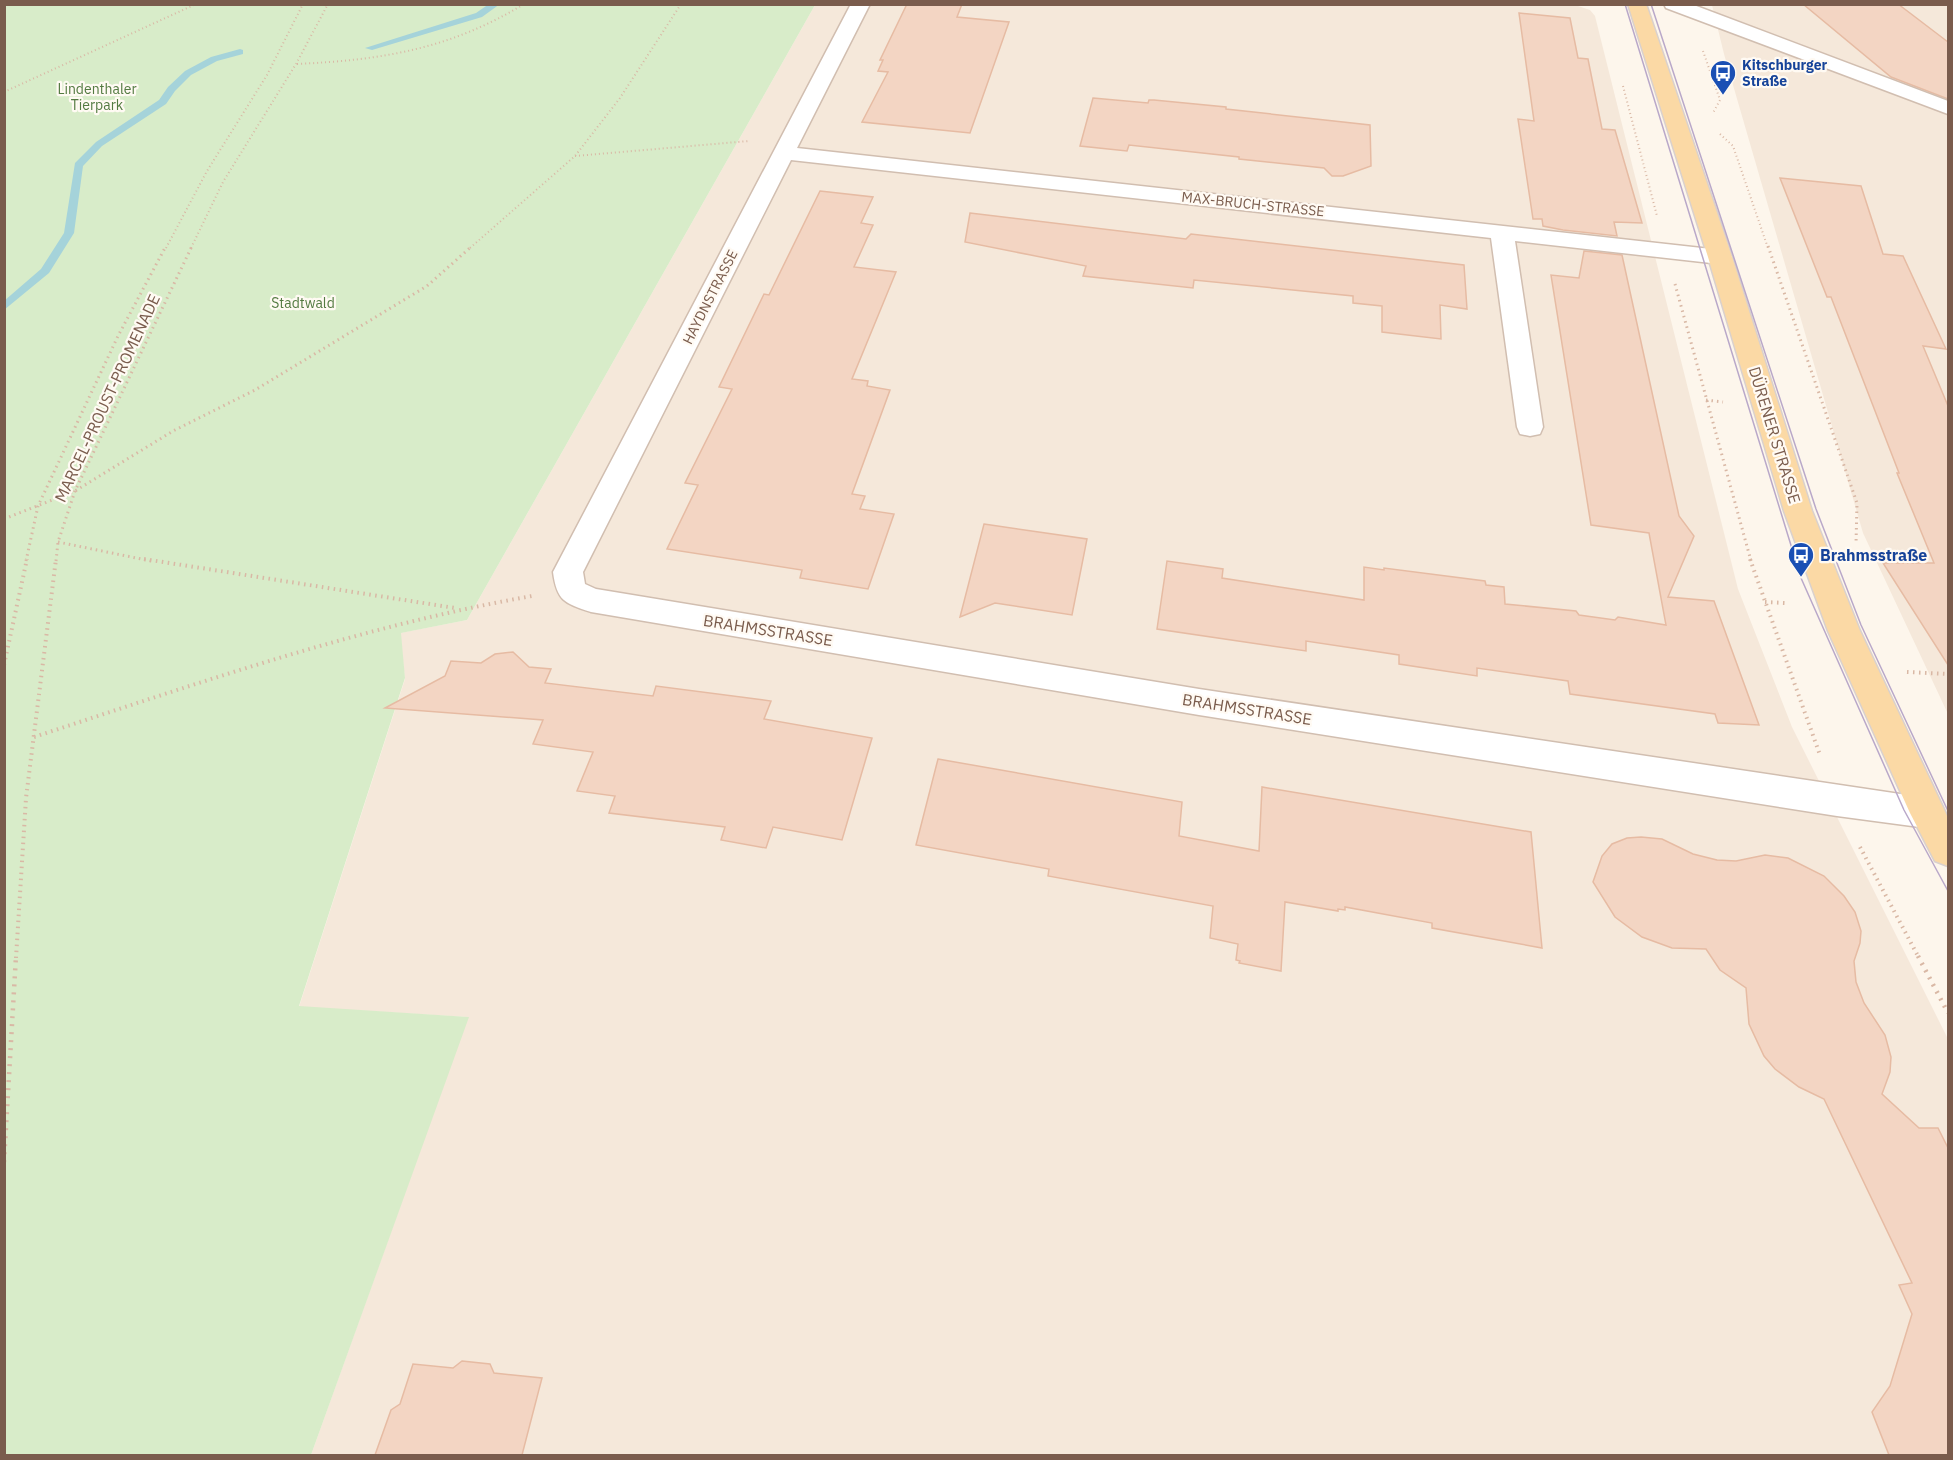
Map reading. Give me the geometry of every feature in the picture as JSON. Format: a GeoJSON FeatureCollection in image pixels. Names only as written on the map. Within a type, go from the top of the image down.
{"type":"FeatureCollection","features":[{"type":"Feature","properties":{"kind":"main road","name":"DÜRENER STRASSE"},"geometry":{"type":"LineString","coordinates":[[1637,4],[1720,257],[1802,522],[1844,631],[1927,813],[1948,850]]}},
{"type":"Feature","properties":{"kind":"street","name":"HAYDNSTRASSE"},"geometry":{"type":"LineString","coordinates":[[571,591],[568,572],[861,4]]}},
{"type":"Feature","properties":{"kind":"street"},"geometry":{"type":"LineString","coordinates":[[1681,7],[1948,108]]}},
{"type":"Feature","properties":{"kind":"street","name":"MAX-BRUCH-STRASSE"},"geometry":{"type":"LineString","coordinates":[[787,148],[1720,257]]}},
{"type":"Feature","properties":{"kind":"street"},"geometry":{"type":"LineString","coordinates":[[1502,232],[1530,427]]}},
{"type":"Feature","properties":{"kind":"street","name":"BRAHMSSTRASSE"},"geometry":{"type":"LineString","coordinates":[[571,591],[591,600],[1199,702],[1927,813]]}},
{"type":"Feature","properties":{"kind":"path"},"geometry":{"type":"LineString","coordinates":[[4,92],[196,4]]}},
{"type":"Feature","properties":{"kind":"path"},"geometry":{"type":"LineString","coordinates":[[4,665],[38,506],[118,336],[207,171],[267,75],[303,4]]}},
{"type":"Feature","properties":{"kind":"path","name":"MARCEL-PROUST-PROMENADE"},"geometry":{"type":"LineString","coordinates":[[4,1162],[26,798],[58,542],[75,491],[223,182],[296,64],[328,4]]}},
{"type":"Feature","properties":{"kind":"path"},"geometry":{"type":"LineString","coordinates":[[296,64],[361,60],[410,52],[458,39],[524,4]]}},
{"type":"Feature","properties":{"kind":"path"},"geometry":{"type":"LineString","coordinates":[[4,519],[75,491],[173,431],[255,390],[427,286],[575,156],[620,98],[681,4]]}},
{"type":"Feature","properties":{"kind":"path"},"geometry":{"type":"LineString","coordinates":[[1681,7],[1720,100],[1713,112],[1716,123]]}},
{"type":"Feature","properties":{"kind":"path"},"geometry":{"type":"LineString","coordinates":[[1623,83],[1745,545],[1837,801],[1948,1013]]}},
{"type":"Feature","properties":{"kind":"path"},"geometry":{"type":"LineString","coordinates":[[1719,133],[1733,146],[1857,503],[1856,545]]}},
{"type":"Feature","properties":{"kind":"path"},"geometry":{"type":"LineString","coordinates":[[575,156],[746,140],[787,148]]}},
{"type":"Feature","properties":{"kind":"path"},"geometry":{"type":"LineString","coordinates":[[1706,400],[1724,402]]}},
{"type":"Feature","properties":{"kind":"path"},"geometry":{"type":"LineString","coordinates":[[58,542],[161,563],[458,609]]}},
{"type":"Feature","properties":{"kind":"path"},"geometry":{"type":"LineString","coordinates":[[34,736],[376,627],[458,609],[571,591]]}},
{"type":"Feature","properties":{"kind":"path"},"geometry":{"type":"LineString","coordinates":[[1765,602],[1785,603]]}},
{"type":"Feature","properties":{"kind":"path"},"geometry":{"type":"LineString","coordinates":[[1909,682],[1904,672],[1948,674]]}},
{"type":"Feature","properties":{"kind":"shaded area"},"geometry":{"type":"Polygon","coordinates":[[[1572,4],[1590,10],[1595,16],[1738,589],[1792,727],[1948,1039],[1948,1455],[311,1455],[468,1017],[299,1007],[405,679],[400,633],[467,620],[815,5],[1572,4]]]}},
{"type":"Feature","properties":{"kind":"shaded area"},"geometry":{"type":"Polygon","coordinates":[[[1712,5],[1948,5],[1948,714],[1863,533],[1724,54],[1712,5]]]}},
{"type":"Feature","properties":{"kind":"green space","name":"Stadtwald"},"geometry":{"type":"Polygon","coordinates":[[[5,5],[815,5],[467,620],[401,633],[405,678],[299,1006],[469,1017],[311,1455],[5,1455],[5,5]]]}},
{"type":"Feature","properties":{"kind":"building"},"geometry":{"type":"Polygon","coordinates":[[[907,4],[962,4],[957,17],[1009,22],[970,133],[862,122],[888,72],[878,71],[883,60],[880,60],[907,4]]]}},
{"type":"Feature","properties":{"kind":"building"},"geometry":{"type":"Polygon","coordinates":[[[1803,4],[1898,4],[1948,42],[1948,99],[1891,77],[1803,4]]]}},
{"type":"Feature","properties":{"kind":"building"},"geometry":{"type":"Polygon","coordinates":[[[1519,13],[1570,18],[1578,58],[1588,59],[1602,129],[1615,130],[1642,223],[1614,222],[1617,236],[1543,226],[1542,219],[1533,219],[1518,119],[1534,121],[1519,13]]]}},
{"type":"Feature","properties":{"kind":"building"},"geometry":{"type":"Polygon","coordinates":[[[1093,98],[1148,103],[1149,100],[1154,100],[1226,107],[1226,109],[1370,125],[1371,166],[1343,176],[1332,176],[1324,168],[1239,159],[1239,157],[1129,145],[1127,151],[1080,146],[1093,98]]]}},
{"type":"Feature","properties":{"kind":"building"},"geometry":{"type":"Polygon","coordinates":[[[1780,178],[1861,186],[1883,254],[1903,256],[1946,349],[1923,346],[1948,406],[1948,665],[1883,563],[1934,563],[1897,473],[1899,473],[1831,297],[1827,297],[1780,178]]]}},
{"type":"Feature","properties":{"kind":"building"},"geometry":{"type":"Polygon","coordinates":[[[820,191],[873,197],[861,223],[873,225],[854,267],[896,272],[852,379],[868,381],[867,386],[890,390],[852,494],[865,496],[860,509],[894,514],[868,589],[800,578],[802,570],[667,549],[698,485],[685,483],[732,389],[719,387],[764,294],[769,295],[820,191]]]}},
{"type":"Feature","properties":{"kind":"building"},"geometry":{"type":"Polygon","coordinates":[[[970,213],[1186,239],[1191,234],[1464,265],[1467,309],[1440,305],[1441,339],[1382,332],[1382,306],[1353,303],[1353,296],[1194,280],[1193,288],[1083,276],[1086,266],[965,242],[970,213]]]}},
{"type":"Feature","properties":{"kind":"building"},"geometry":{"type":"Polygon","coordinates":[[[1584,251],[1622,255],[1679,516],[1694,536],[1668,597],[1714,601],[1759,725],[1718,723],[1715,714],[1570,694],[1568,681],[1477,668],[1477,676],[1399,664],[1399,655],[1306,641],[1306,651],[1157,629],[1167,561],[1223,569],[1222,578],[1364,600],[1364,567],[1384,570],[1384,568],[1485,581],[1486,585],[1504,587],[1505,604],[1576,611],[1579,615],[1615,620],[1618,617],[1666,625],[1649,533],[1591,525],[1551,275],[1579,278],[1584,251]]]}},
{"type":"Feature","properties":{"kind":"building"},"geometry":{"type":"Polygon","coordinates":[[[984,524],[1087,539],[1072,615],[995,603],[960,617],[984,524]]]}},
{"type":"Feature","properties":{"kind":"building"},"geometry":{"type":"Polygon","coordinates":[[[513,652],[529,667],[551,669],[545,683],[653,696],[656,686],[771,701],[764,719],[872,738],[842,840],[773,827],[766,848],[721,840],[725,827],[609,813],[615,796],[577,791],[593,752],[533,744],[543,720],[385,708],[445,676],[451,661],[481,663],[495,654],[513,652]]]}},
{"type":"Feature","properties":{"kind":"building"},"geometry":{"type":"Polygon","coordinates":[[[938,759],[1182,802],[1179,836],[1259,851],[1262,787],[1531,832],[1542,948],[1432,928],[1432,923],[1345,907],[1345,910],[1338,909],[1338,911],[1285,902],[1281,971],[1239,963],[1240,961],[1236,960],[1238,944],[1210,938],[1213,906],[1048,876],[1049,869],[916,845],[938,759]]]}},
{"type":"Feature","properties":{"kind":"building"},"geometry":{"type":"Polygon","coordinates":[[[1627,838],[1662,839],[1693,854],[1717,860],[1736,861],[1765,855],[1788,858],[1824,876],[1844,896],[1855,912],[1861,931],[1854,961],[1856,982],[1864,1003],[1885,1035],[1891,1057],[1890,1072],[1882,1094],[1919,1128],[1938,1128],[1948,1148],[1948,1455],[1889,1455],[1872,1412],[1890,1386],[1912,1314],[1899,1285],[1912,1283],[1824,1099],[1799,1087],[1775,1069],[1764,1056],[1749,1024],[1746,988],[1720,970],[1706,949],[1672,948],[1642,937],[1615,917],[1593,882],[1602,856],[1612,844],[1627,838]]]}},
{"type":"Feature","properties":{"kind":"building"},"geometry":{"type":"Polygon","coordinates":[[[462,1361],[490,1364],[494,1373],[542,1378],[522,1455],[375,1455],[391,1410],[400,1404],[413,1364],[453,1368],[462,1361]]]}},
{"type":"Feature","properties":{"kind":"waterway"},"geometry":{"type":"LineString","coordinates":[[369,48],[479,15],[496,4]]}},
{"type":"Feature","properties":{"kind":"waterway"},"geometry":{"type":"LineString","coordinates":[[4,307],[45,271],[69,233],[78,165],[99,144],[163,102],[171,89],[188,73],[214,59],[240,52]]}},
{"type":"Feature","properties":{"kind":"tram line"},"geometry":{"type":"LineString","coordinates":[[1625,4],[1801,578],[1904,810],[1948,891]]}},
{"type":"Feature","properties":{"kind":"tram line"},"geometry":{"type":"LineString","coordinates":[[1651,4],[1816,509],[1861,625],[1948,811]]}},
{"type":"Feature","properties":{"kind":"place","name":"Kitschburger Straße"},"geometry":{"type":"Point","coordinates":[1723,96]}},
{"type":"Feature","properties":{"kind":"place","name":"Brahmsstraße"},"geometry":{"type":"Point","coordinates":[1801,578]}},
{"type":"Feature","properties":{"kind":"park label","name":"Lindenthaler Tierpark"},"geometry":{"type":"Point","coordinates":[97,98]}}]}
